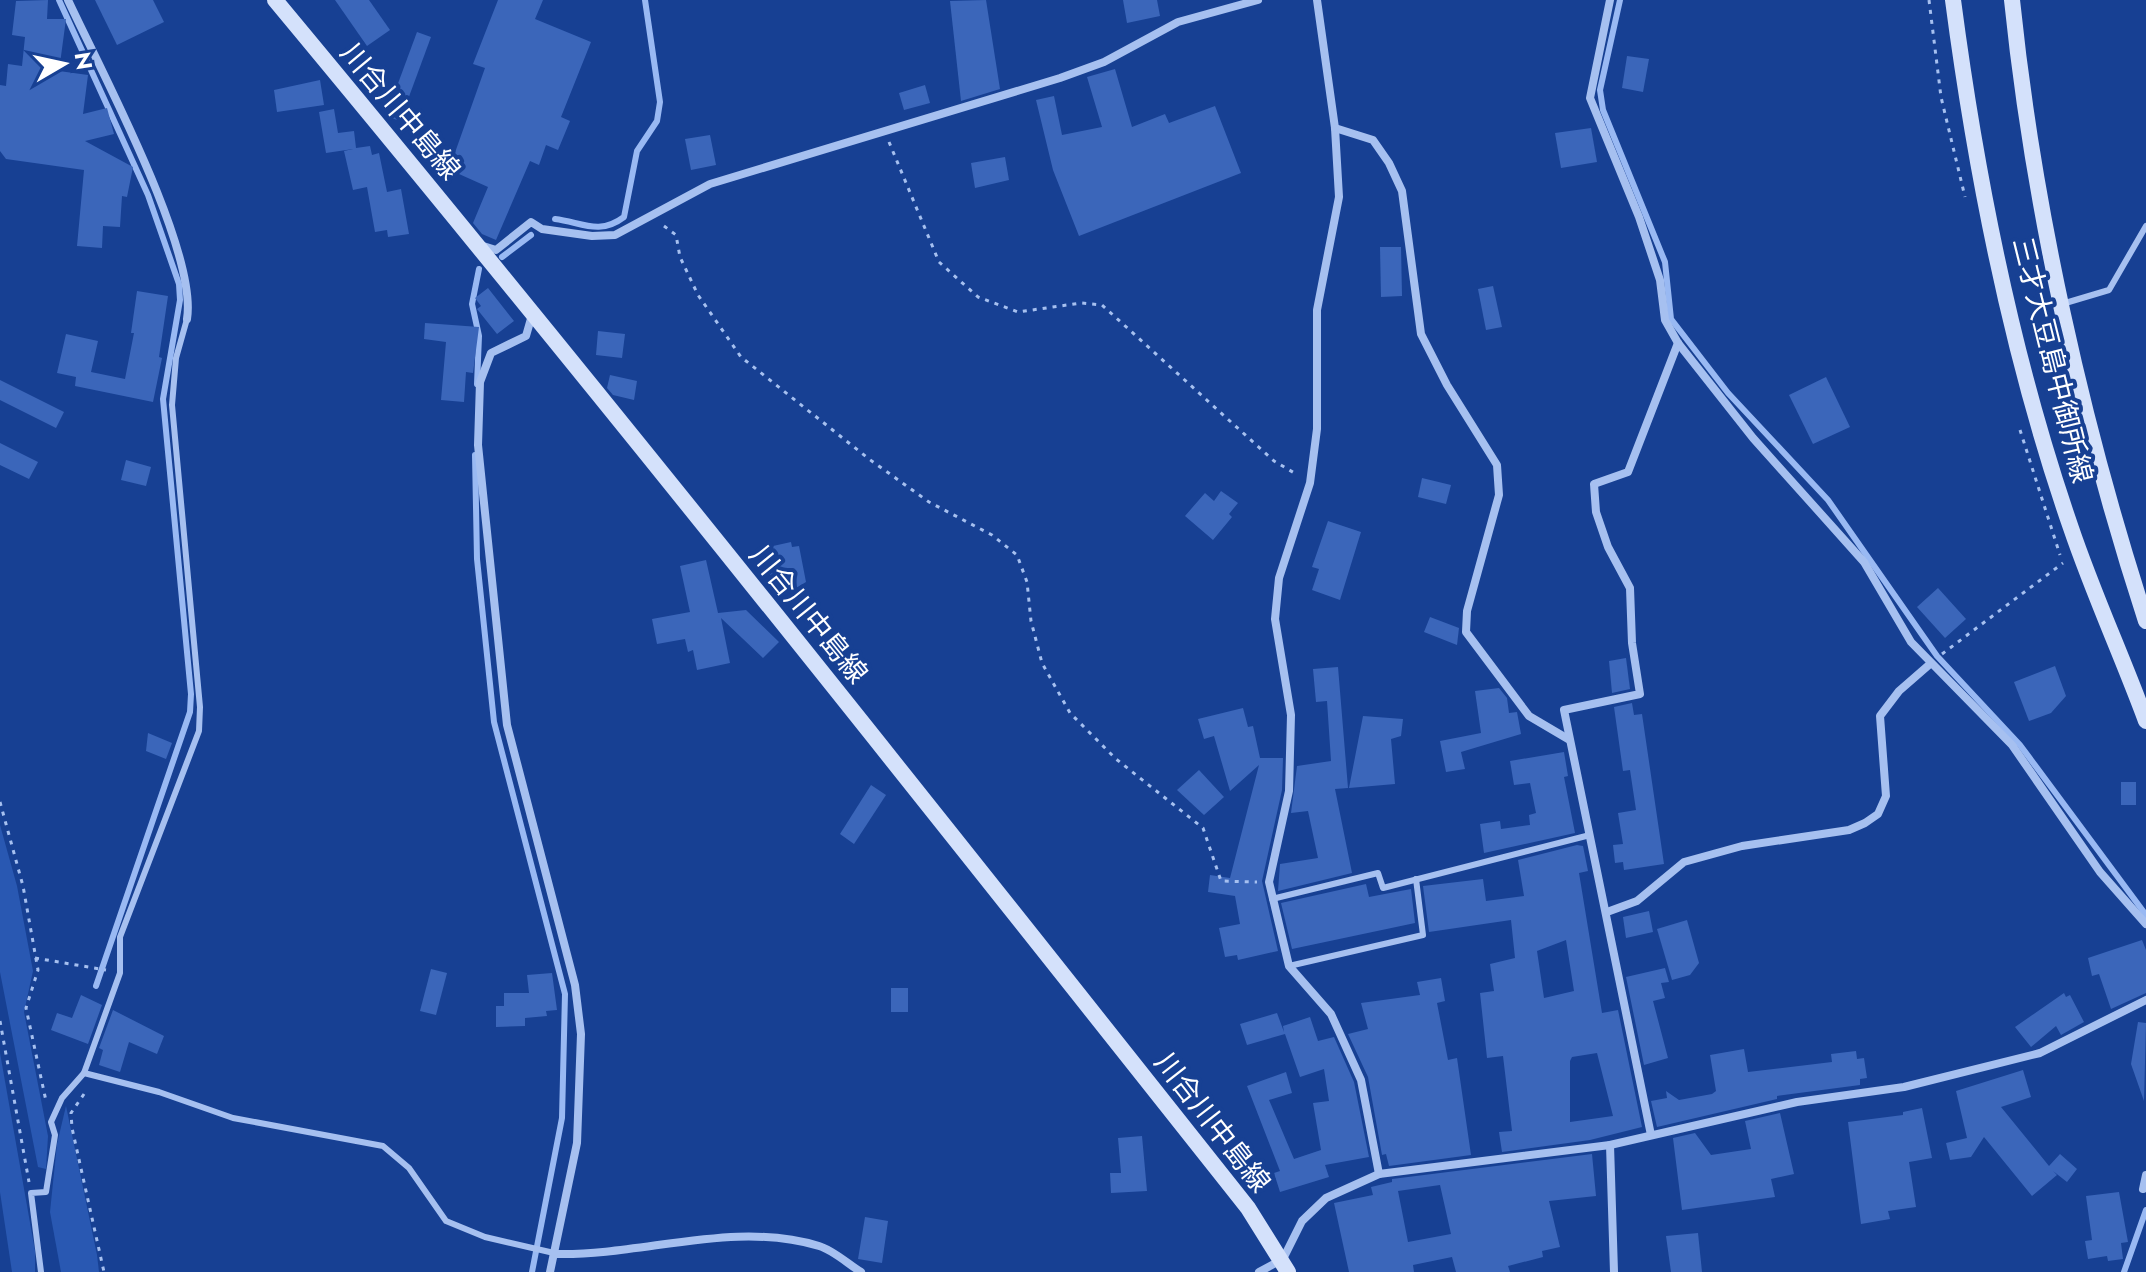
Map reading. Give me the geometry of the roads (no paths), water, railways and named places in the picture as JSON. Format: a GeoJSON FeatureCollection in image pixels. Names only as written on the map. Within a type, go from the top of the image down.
{"type":"FeatureCollection","features":[{"type":"Feature","properties":{"kind":"main road","name":"川合川中島線"},"geometry":{"type":"LineString","coordinates":[[275,0],[533,310],[1248,1208],[1286,1266]]}},
{"type":"Feature","properties":{"kind":"main road","name":"三才大豆島中御所線"},"geometry":{"type":"LineString","coordinates":[[1953,0],[1996,249],[2050,458],[2081,554],[2146,721]]}},
{"type":"Feature","properties":{"kind":"main road","name":"三才大豆島中御所線"},"geometry":{"type":"LineString","coordinates":[[2012,0],[2036,162],[2062,304],[2101,472],[2146,621]]}},
{"type":"Feature","properties":{"kind":"street"},"geometry":{"type":"LineString","coordinates":[[68,0],[147,170],[187,278],[190,299],[187,319]]}},
{"type":"Feature","properties":{"kind":"street"},"geometry":{"type":"LineString","coordinates":[[478,244],[496,250],[531,222],[542,229],[592,236],[615,235],[710,184],[1060,78],[1104,62],[1178,22],[1258,0]]}},
{"type":"Feature","properties":{"kind":"street"},"geometry":{"type":"LineString","coordinates":[[1317,0],[1335,128],[1339,197],[1317,310],[1317,429],[1310,483],[1279,578],[1275,619],[1291,715],[1289,791],[1269,882],[1289,966],[1331,1014],[1361,1080],[1379,1174]]}},
{"type":"Feature","properties":{"kind":"street"},"geometry":{"type":"LineString","coordinates":[[1610,0],[1590,98],[1639,217],[1660,280],[1665,320],[1678,343],[1753,438],[1864,562],[1911,642],[2012,745],[2062,821],[2146,924]]}},
{"type":"Feature","properties":{"kind":"street"},"geometry":{"type":"LineString","coordinates":[[1335,128],[1373,140],[1389,163],[1402,191],[1421,334],[1447,385],[1497,465],[1499,495],[1467,611],[1466,632],[1529,716],[1568,739]]}},
{"type":"Feature","properties":{"kind":"street"},"geometry":{"type":"LineString","coordinates":[[533,310],[526,336],[491,353],[480,382],[478,445],[507,725],[575,985],[581,1034],[577,1143],[550,1272]]}},
{"type":"Feature","properties":{"kind":"street"},"geometry":{"type":"LineString","coordinates":[[1651,1135],[1564,710],[1640,694],[1632,643],[1630,588],[1608,547],[1596,512],[1594,484],[1628,472],[1678,343]]}},
{"type":"Feature","properties":{"kind":"street"},"geometry":{"type":"LineString","coordinates":[[1607,912],[1637,901],[1684,862],[1742,846],[1849,830],[1878,814],[1886,796],[1880,716],[1899,691],[1930,664]]}},
{"type":"Feature","properties":{"kind":"street"},"geometry":{"type":"LineString","coordinates":[[1259,1272],[1286,1266],[1302,1221],[1326,1198],[1379,1174],[1610,1145],[1797,1102],[1904,1087],[2040,1053],[2146,1000]]}},
{"type":"Feature","properties":{"kind":"street"},"geometry":{"type":"LineString","coordinates":[[1610,1145],[1614,1272]]}},
{"type":"Feature","properties":{"kind":"street"},"geometry":{"type":"LineString","coordinates":[[2143,1189],[2146,1175]]}},
{"type":"Feature","properties":{"kind":"street"},"geometry":{"type":"LineString","coordinates":[[556,1254],[721,1237],[757,1238],[821,1246],[861,1272]]}},
{"type":"Feature","properties":{"kind":"lane"},"geometry":{"type":"LineString","coordinates":[[2062,304],[2109,290],[2146,226]]}},
{"type":"Feature","properties":{"kind":"lane"},"geometry":{"type":"LineString","coordinates":[[41,1272],[31,1193],[46,1192],[55,1135],[51,1122],[62,1098],[84,1073],[120,973],[120,937],[199,731],[200,707],[172,405],[176,358],[187,319]]}},
{"type":"Feature","properties":{"kind":"lane"},"geometry":{"type":"LineString","coordinates":[[1272,899],[1378,873],[1383,888],[1590,835]]}},
{"type":"Feature","properties":{"kind":"lane"},"geometry":{"type":"LineString","coordinates":[[1289,966],[1423,935],[1416,879]]}},
{"type":"Feature","properties":{"kind":"lane"},"geometry":{"type":"LineString","coordinates":[[84,1073],[159,1092],[233,1118],[383,1146],[409,1168],[446,1221],[485,1237],[556,1254]]}},
{"type":"Feature","properties":{"kind":"waterway"},"geometry":{"type":"LineString","coordinates":[[59,0],[148,195],[179,284],[180,300],[163,399],[191,694],[190,712],[96,986]]}},
{"type":"Feature","properties":{"kind":"waterway"},"geometry":{"type":"LineString","coordinates":[[555,219],[598,227],[624,217],[637,151],[657,121],[660,102],[645,0]]}},
{"type":"Feature","properties":{"kind":"waterway"},"geometry":{"type":"LineString","coordinates":[[1620,0],[1600,90],[1603,110],[1665,262],[1671,319],[1728,393],[1828,500],[1937,656],[2020,745],[2146,915]]}},
{"type":"Feature","properties":{"kind":"waterway"},"geometry":{"type":"LineString","coordinates":[[502,257],[531,235]]}},
{"type":"Feature","properties":{"kind":"waterway"},"geometry":{"type":"LineString","coordinates":[[477,384],[479,336],[472,304],[479,269]]}},
{"type":"Feature","properties":{"kind":"waterway"},"geometry":{"type":"LineString","coordinates":[[475,455],[477,559],[494,722],[565,994],[562,1118],[532,1272]]}},
{"type":"Feature","properties":{"kind":"waterway"},"geometry":{"type":"LineString","coordinates":[[2124,1272],[2146,1210]]}}]}
